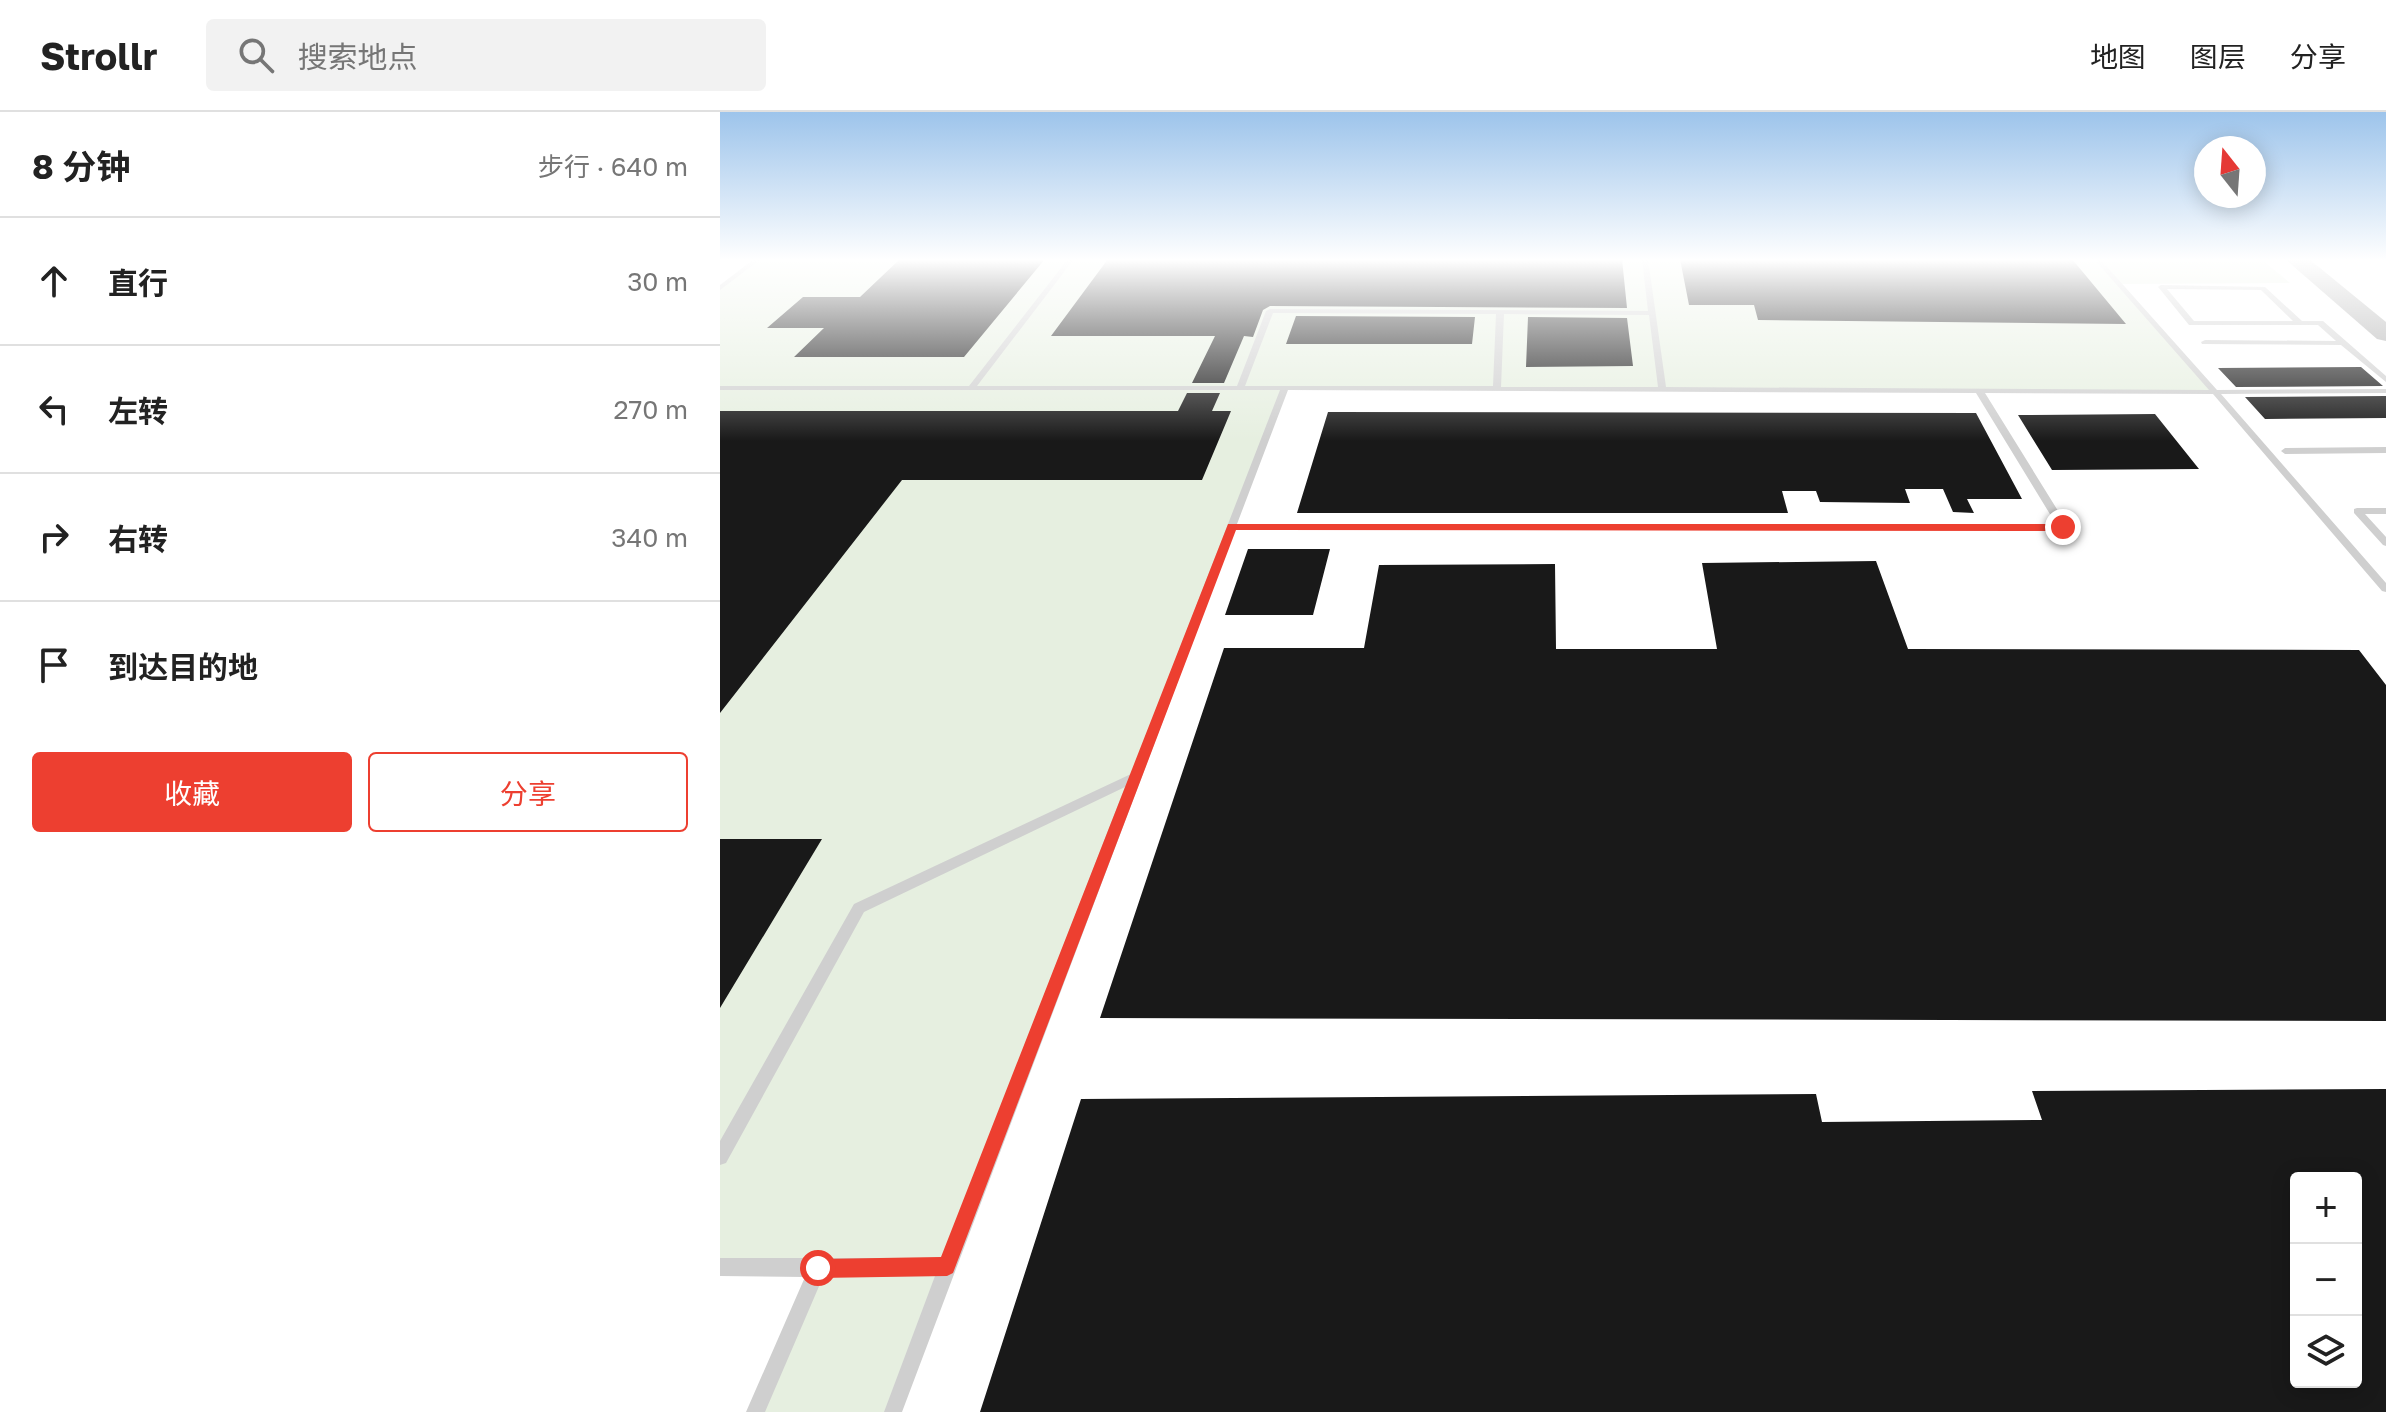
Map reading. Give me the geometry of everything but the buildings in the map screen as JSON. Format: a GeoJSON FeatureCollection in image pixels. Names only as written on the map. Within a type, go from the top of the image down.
{"type":"FeatureCollection","features":[{"type":"Feature","properties":{"kind":"main road"},"geometry":{"type":"LineString","coordinates":[[2369,320],[2386,334]]}},
{"type":"Feature","properties":{"kind":"lane"},"geometry":{"type":"LineString","coordinates":[[971,388],[1024,320]]}},
{"type":"Feature","properties":{"kind":"lane"},"geometry":{"type":"LineString","coordinates":[[1240,388],[1267,320]]}},
{"type":"Feature","properties":{"kind":"lane"},"geometry":{"type":"LineString","coordinates":[[1497,389],[1500,320]]}},
{"type":"Feature","properties":{"kind":"lane"},"geometry":{"type":"LineString","coordinates":[[1653,320],[1662,390]]}},
{"type":"Feature","properties":{"kind":"lane"},"geometry":{"type":"LineString","coordinates":[[2151,320],[2386,589]]}},
{"type":"Feature","properties":{"kind":"lane"},"geometry":{"type":"LineString","coordinates":[[2189,320],[2192,323],[2320,323],[2386,380]]}},
{"type":"Feature","properties":{"kind":"lane"},"geometry":{"type":"LineString","coordinates":[[2296,320],[2300,323]]}},
{"type":"Feature","properties":{"kind":"lane"},"geometry":{"type":"LineString","coordinates":[[2205,342],[2343,343]]}},
{"type":"Feature","properties":{"kind":"lane"},"geometry":{"type":"LineString","coordinates":[[720,388],[2386,391]]}},
{"type":"Feature","properties":{"kind":"lane"},"geometry":{"type":"LineString","coordinates":[[893,1412],[1285,388]]}},
{"type":"Feature","properties":{"kind":"lane"},"geometry":{"type":"LineString","coordinates":[[1232,527],[2063,527],[1979,391]]}},
{"type":"Feature","properties":{"kind":"lane"},"geometry":{"type":"LineString","coordinates":[[2285,451],[2386,450]]}},
{"type":"Feature","properties":{"kind":"lane"},"geometry":{"type":"LineString","coordinates":[[2385,540],[2357,511],[2386,511]]}},
{"type":"Feature","properties":{"kind":"lane"},"geometry":{"type":"LineString","coordinates":[[720,1157],[859,908],[1137,776]]}},
{"type":"Feature","properties":{"kind":"lane"},"geometry":{"type":"LineString","coordinates":[[720,1267],[947,1267]]}},
{"type":"Feature","properties":{"kind":"lane"},"geometry":{"type":"LineString","coordinates":[[755,1412],[818,1268]]}},
{"type":"Feature","properties":{"kind":"green space"},"geometry":{"type":"Polygon","coordinates":[[[720,320],[2151,320],[2215,392],[1285,388],[893,1412],[754,1412],[818,1269],[720,1267],[720,320]]]}},
{"type":"Feature","properties":{"kind":"route"},"geometry":{"type":"LineString","coordinates":[[818,1268],[947,1267],[1232,527],[2063,527]]}}]}
